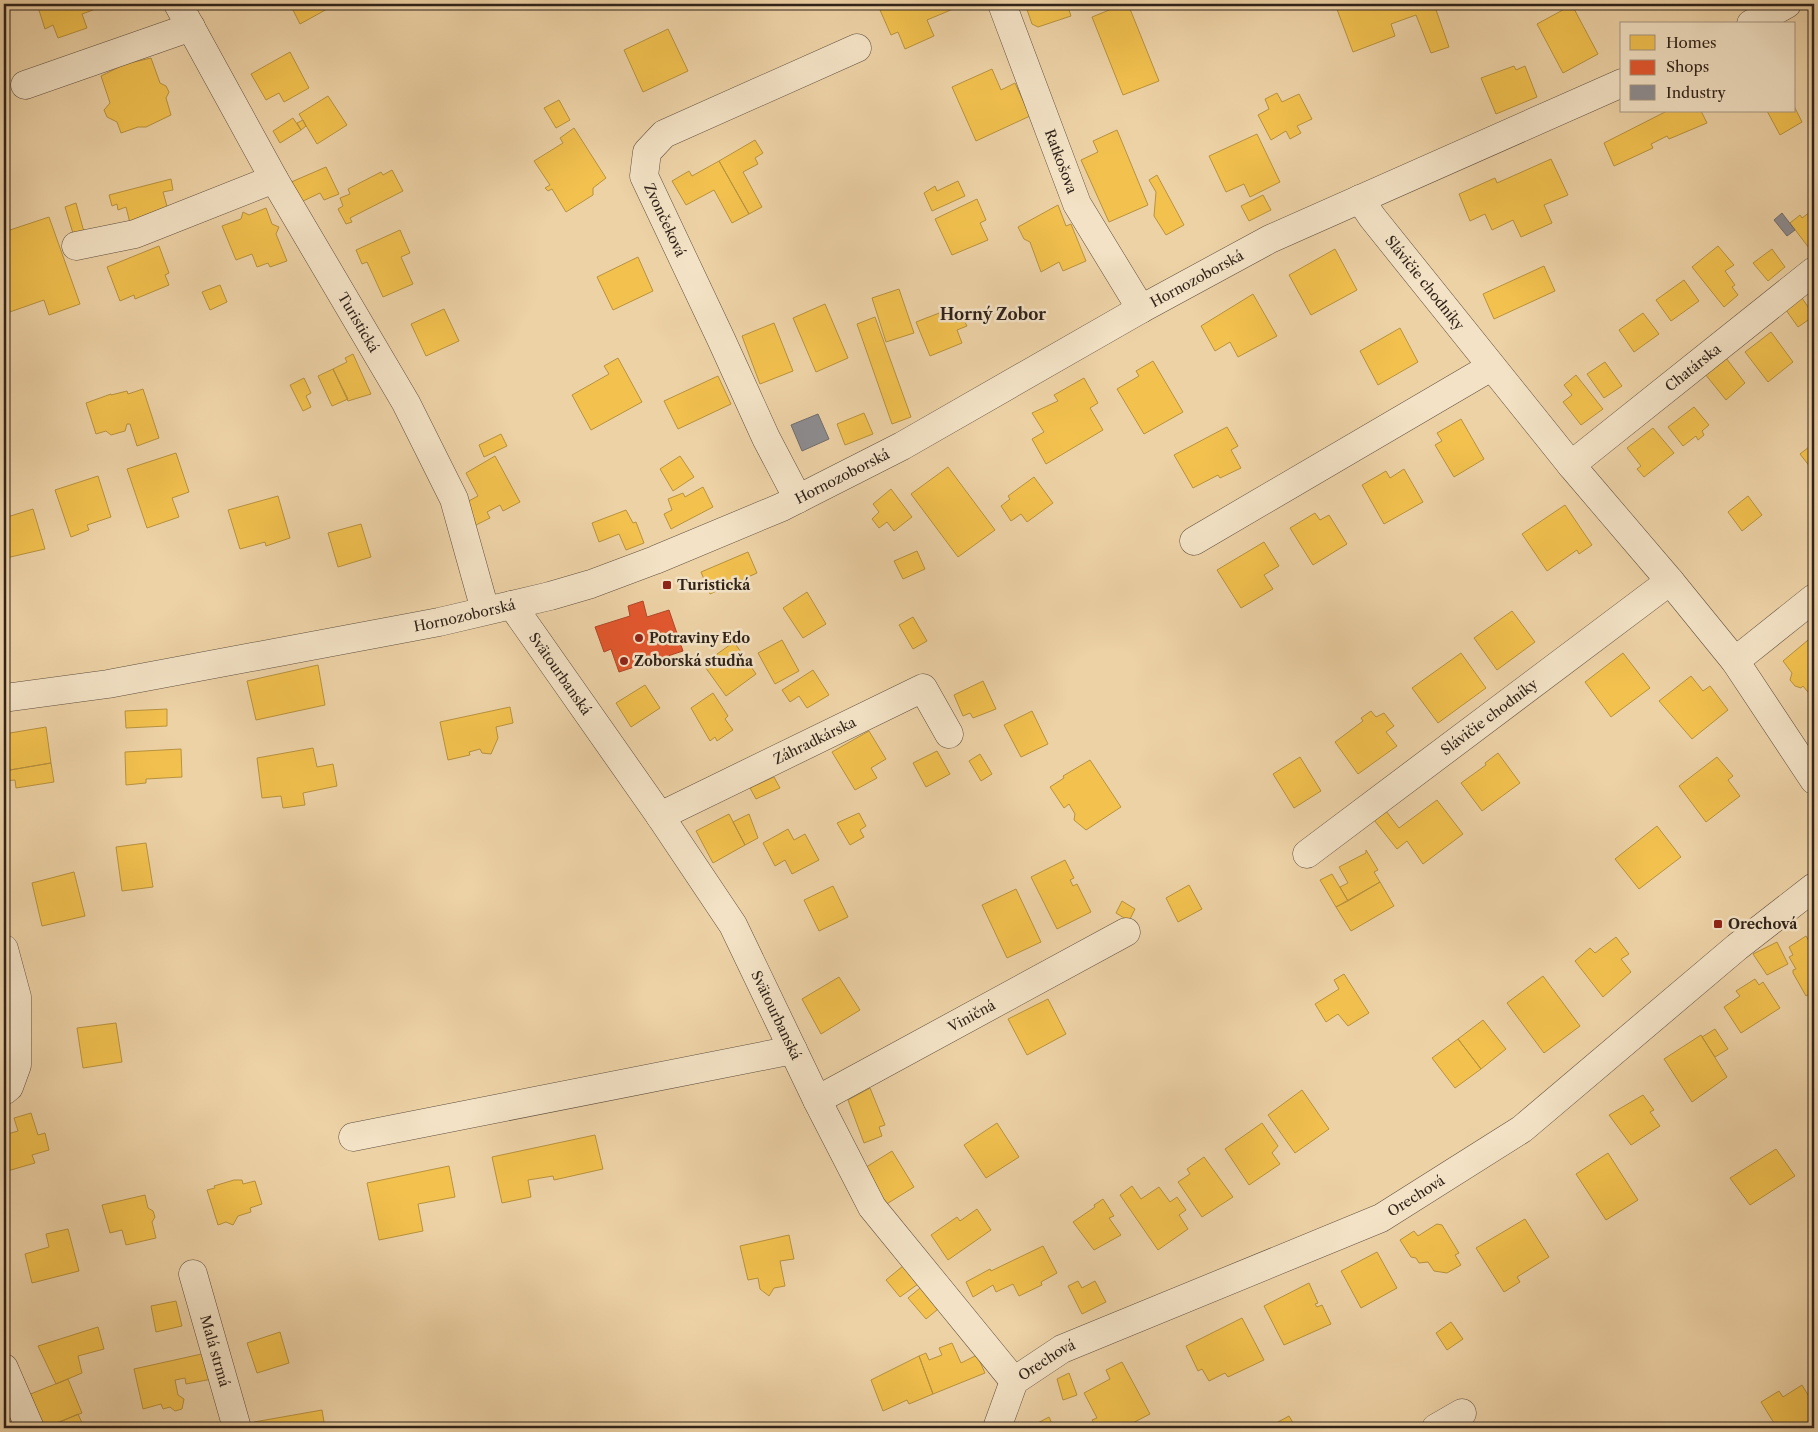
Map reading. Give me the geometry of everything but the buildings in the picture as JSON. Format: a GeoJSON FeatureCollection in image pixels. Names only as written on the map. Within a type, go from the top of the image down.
{"type":"FeatureCollection","features":[{"type":"Feature","properties":{"kind":"street","name":"Ratkošova"},"geometry":{"type":"LineString","coordinates":[[1002,4],[1077,204],[1141,309]]}},
{"type":"Feature","properties":{"kind":"street"},"geometry":{"type":"LineString","coordinates":[[1755,22],[1787,4]]}},
{"type":"Feature","properties":{"kind":"street","name":"Turistická"},"geometry":{"type":"LineString","coordinates":[[26,84],[185,15],[274,179],[406,403],[454,499],[485,610]]}},
{"type":"Feature","properties":{"kind":"street","name":"Zvončeková"},"geometry":{"type":"LineString","coordinates":[[798,499],[766,438],[644,176],[647,152],[664,134],[857,48]]}},
{"type":"Feature","properties":{"kind":"street","name":"Hornozoborská"},"geometry":{"type":"LineString","coordinates":[[4,698],[108,684],[439,622],[591,584],[655,560],[798,499],[902,446],[1141,309],[1270,239],[1620,84]]}},
{"type":"Feature","properties":{"kind":"street"},"geometry":{"type":"LineString","coordinates":[[76,246],[135,234],[274,179]]}},
{"type":"Feature","properties":{"kind":"street","name":"Slávičie chodníky"},"geometry":{"type":"LineString","coordinates":[[1360,199],[1491,367],[1735,661],[1814,780]]}},
{"type":"Feature","properties":{"kind":"street","name":"Chatárska"},"geometry":{"type":"LineString","coordinates":[[1571,465],[1814,271]]}},
{"type":"Feature","properties":{"kind":"street"},"geometry":{"type":"LineString","coordinates":[[1194,541],[1491,367]]}},
{"type":"Feature","properties":{"kind":"street","name":"Slávičie chodníky"},"geometry":{"type":"LineString","coordinates":[[1307,854],[1670,582]]}},
{"type":"Feature","properties":{"kind":"street"},"geometry":{"type":"LineString","coordinates":[[1735,661],[1814,598]]}},
{"type":"Feature","properties":{"kind":"street","name":"Svätourbanská"},"geometry":{"type":"LineString","coordinates":[[512,605],[660,816],[733,925],[817,1100],[872,1207],[1014,1381]]}},
{"type":"Feature","properties":{"kind":"street","name":"Záhradkárska"},"geometry":{"type":"LineString","coordinates":[[660,816],[923,688],[949,734]]}},
{"type":"Feature","properties":{"kind":"street","name":"Orechová"},"geometry":{"type":"LineString","coordinates":[[1014,1381],[1062,1349],[1381,1218],[1522,1129],[1736,947],[1814,887]]}},
{"type":"Feature","properties":{"kind":"street","name":"Viničná"},"geometry":{"type":"LineString","coordinates":[[817,1100],[1126,932]]}},
{"type":"Feature","properties":{"kind":"street"},"geometry":{"type":"LineString","coordinates":[[4,950],[17,998],[17,1065],[9,1088],[4,1091]]}},
{"type":"Feature","properties":{"kind":"street"},"geometry":{"type":"LineString","coordinates":[[353,1137],[793,1050]]}},
{"type":"Feature","properties":{"kind":"street","name":"Malá strmá"},"geometry":{"type":"LineString","coordinates":[[193,1274],[237,1428]]}},
{"type":"Feature","properties":{"kind":"street"},"geometry":{"type":"LineString","coordinates":[[4,1368],[30,1428]]}},
{"type":"Feature","properties":{"kind":"street"},"geometry":{"type":"LineString","coordinates":[[997,1428],[1014,1381]]}},
{"type":"Feature","properties":{"kind":"street"},"geometry":{"type":"LineString","coordinates":[[1436,1428],[1462,1413]]}},
{"type":"Feature","properties":{"kind":"place","name":"Turistická"},"geometry":{"type":"Point","coordinates":[667,585]}},
{"type":"Feature","properties":{"kind":"place","name":"Potraviny Edo"},"geometry":{"type":"Point","coordinates":[639,638]}},
{"type":"Feature","properties":{"kind":"place","name":"Zoborská studňa"},"geometry":{"type":"Point","coordinates":[624,661]}},
{"type":"Feature","properties":{"kind":"place","name":"Orechová"},"geometry":{"type":"Point","coordinates":[1718,924]}},
{"type":"Feature","properties":{"kind":"district","name":"Horný Zobor"},"geometry":{"type":"Point","coordinates":[993,314]}}]}
